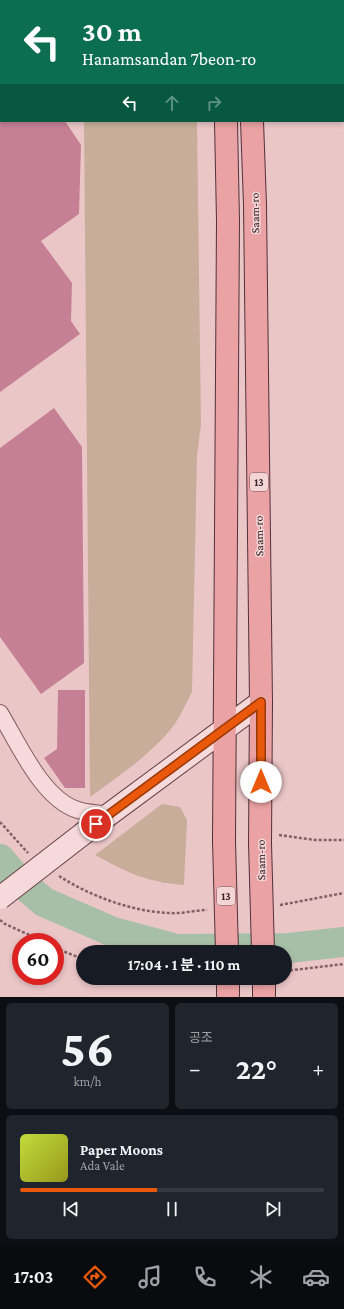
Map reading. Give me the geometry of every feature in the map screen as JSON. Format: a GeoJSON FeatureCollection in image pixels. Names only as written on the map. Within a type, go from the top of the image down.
{"type":"FeatureCollection","features":[{"type":"Feature","properties":{"kind":"main road","name":"13"},"geometry":{"type":"LineString","coordinates":[[226,122],[228,221],[226,729],[224,841],[227,945]]}},
{"type":"Feature","properties":{"kind":"main road","name":"Saam-ro"},"geometry":{"type":"LineString","coordinates":[[252,122],[255,205],[261,702],[260,837],[263,945]]}},
{"type":"Feature","properties":{"kind":"main road"},"geometry":{"type":"LineString","coordinates":[[228,985],[228,997]]}},
{"type":"Feature","properties":{"kind":"main road"},"geometry":{"type":"LineString","coordinates":[[264,985],[264,997]]}},
{"type":"Feature","properties":{"kind":"street"},"geometry":{"type":"LineString","coordinates":[[0,898],[108,815],[261,702]]}},
{"type":"Feature","properties":{"kind":"street"},"geometry":{"type":"LineString","coordinates":[[0,713],[34,771],[50,792],[65,805],[78,810],[108,815]]}},
{"type":"Feature","properties":{"kind":"path"},"geometry":{"type":"LineString","coordinates":[[0,822],[28,854]]}},
{"type":"Feature","properties":{"kind":"path"},"geometry":{"type":"LineString","coordinates":[[260,837],[285,836],[315,840],[344,840]]}},
{"type":"Feature","properties":{"kind":"path"},"geometry":{"type":"LineString","coordinates":[[53,872],[72,884],[120,904],[171,913],[213,910]]}},
{"type":"Feature","properties":{"kind":"path"},"geometry":{"type":"LineString","coordinates":[[275,906],[344,893]]}},
{"type":"Feature","properties":{"kind":"path"},"geometry":{"type":"LineString","coordinates":[[0,920],[27,933]]}},
{"type":"Feature","properties":{"kind":"path"},"geometry":{"type":"LineString","coordinates":[[64,952],[76,956]]}},
{"type":"Feature","properties":{"kind":"path"},"geometry":{"type":"LineString","coordinates":[[292,970],[344,964]]}},
{"type":"Feature","properties":{"kind":"shaded area"},"geometry":{"type":"Polygon","coordinates":[[[84,122],[197,122],[201,424],[197,456],[192,692],[174,725],[165,736],[135,764],[90,797],[84,122]]]}},
{"type":"Feature","properties":{"kind":"shaded area"},"geometry":{"type":"Polygon","coordinates":[[[162,804],[180,807],[187,820],[184,885],[159,882],[138,876],[95,855],[162,804]]]}},
{"type":"Feature","properties":{"kind":"building"},"geometry":{"type":"Polygon","coordinates":[[[0,122],[66,122],[81,145],[79,214],[41,241],[72,283],[71,321],[80,334],[0,392],[0,122]]]}},
{"type":"Feature","properties":{"kind":"building"},"geometry":{"type":"Polygon","coordinates":[[[54,408],[82,447],[84,663],[41,694],[0,637],[0,448],[54,408]]]}},
{"type":"Feature","properties":{"kind":"building"},"geometry":{"type":"Polygon","coordinates":[[[58,690],[85,690],[85,788],[65,788],[44,758],[57,749],[58,690]]]}},
{"type":"Feature","properties":{"kind":"waterway"},"geometry":{"type":"LineString","coordinates":[[0,859],[17,879],[44,902],[113,932],[177,949],[289,948],[344,942]]}},
{"type":"Feature","properties":{"kind":"route"},"geometry":{"type":"LineString","coordinates":[[96,824],[261,702],[261,782]]}}]}
